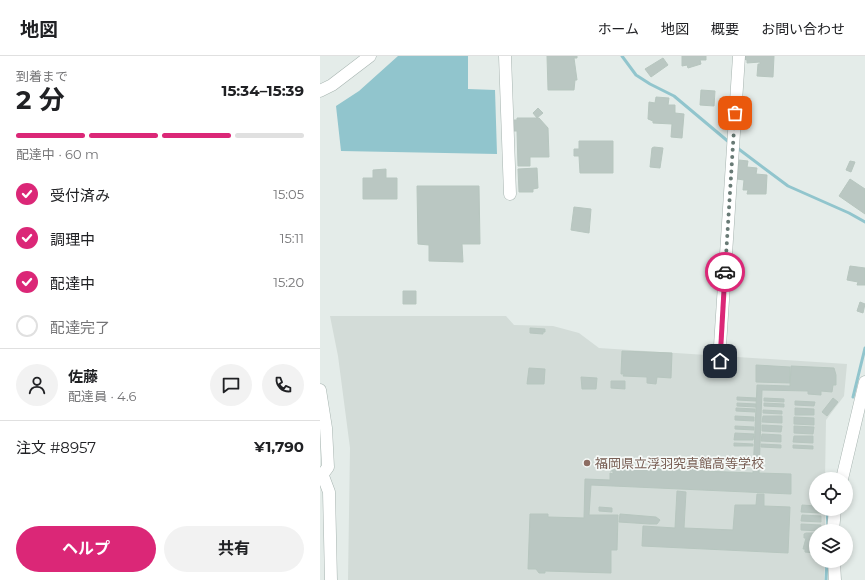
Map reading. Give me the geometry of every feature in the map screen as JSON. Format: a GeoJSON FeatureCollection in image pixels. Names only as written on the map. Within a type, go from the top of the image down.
{"type":"FeatureCollection","features":[{"type":"Feature","properties":{"kind":"street"},"geometry":{"type":"LineString","coordinates":[[320,91],[332,85],[370,56]]}},
{"type":"Feature","properties":{"kind":"street"},"geometry":{"type":"LineString","coordinates":[[505,56],[510,194]]}},
{"type":"Feature","properties":{"kind":"street"},"geometry":{"type":"LineString","coordinates":[[720,361],[738,56]]}},
{"type":"Feature","properties":{"kind":"street"},"geometry":{"type":"LineString","coordinates":[[844,472],[862,408],[865,382]]}},
{"type":"Feature","properties":{"kind":"street"},"geometry":{"type":"LineString","coordinates":[[320,390],[326,428],[328,467],[321,477],[329,492],[331,580]]}},
{"type":"Feature","properties":{"kind":"street"},"geometry":{"type":"LineString","coordinates":[[834,568],[835,580]]}},
{"type":"Feature","properties":{"kind":"shaded area","name":"福岡県立浮羽究真館高等学校"},"geometry":{"type":"Polygon","coordinates":[[[330,316],[506,316],[514,325],[553,326],[579,333],[599,348],[847,364],[844,396],[826,420],[825,472],[809,472],[809,516],[825,516],[825,524],[809,524],[809,568],[825,568],[824,580],[348,580],[350,448],[338,356],[330,316]]]}},
{"type":"Feature","properties":{"kind":"water"},"geometry":{"type":"Polygon","coordinates":[[[398,56],[468,56],[468,89],[495,90],[497,154],[341,151],[336,106],[359,91],[398,56]]]}},
{"type":"Feature","properties":{"kind":"building"},"geometry":{"type":"Polygon","coordinates":[[[547,56],[577,56],[577,58],[574,58],[577,80],[575,80],[574,90],[548,90],[547,56]]]}},
{"type":"Feature","properties":{"kind":"building"},"geometry":{"type":"Polygon","coordinates":[[[682,56],[706,56],[706,60],[700,60],[701,64],[688,68],[687,65],[682,66],[682,56]]]}},
{"type":"Feature","properties":{"kind":"building"},"geometry":{"type":"Polygon","coordinates":[[[744,56],[774,56],[773,77],[757,76],[758,64],[760,64],[760,62],[747,63],[744,56]]]}},
{"type":"Feature","properties":{"kind":"building"},"geometry":{"type":"Polygon","coordinates":[[[663,58],[668,65],[651,77],[645,69],[663,58]]]}},
{"type":"Feature","properties":{"kind":"building"},"geometry":{"type":"Polygon","coordinates":[[[701,90],[715,91],[714,106],[700,105],[701,90]]]}},
{"type":"Feature","properties":{"kind":"building"},"geometry":{"type":"Polygon","coordinates":[[[656,97],[669,98],[668,105],[675,105],[675,113],[684,114],[682,138],[671,137],[672,124],[653,123],[653,121],[648,119],[649,102],[655,103],[656,97]]]}},
{"type":"Feature","properties":{"kind":"building"},"geometry":{"type":"Polygon","coordinates":[[[538,108],[543,113],[537,118],[533,113],[538,108]]]}},
{"type":"Feature","properties":{"kind":"building"},"geometry":{"type":"Polygon","coordinates":[[[517,118],[539,118],[548,128],[549,157],[530,157],[530,166],[518,166],[517,131],[514,131],[514,120],[517,120],[517,118]]]}},
{"type":"Feature","properties":{"kind":"building"},"geometry":{"type":"Polygon","coordinates":[[[579,141],[613,141],[613,173],[580,173],[579,156],[574,156],[574,149],[579,149],[579,141]]]}},
{"type":"Feature","properties":{"kind":"building"},"geometry":{"type":"Polygon","coordinates":[[[652,148],[663,148],[660,168],[650,167],[652,148]]]}},
{"type":"Feature","properties":{"kind":"building"},"geometry":{"type":"Polygon","coordinates":[[[739,160],[748,161],[747,167],[757,168],[756,174],[767,175],[766,194],[747,194],[748,190],[743,190],[744,180],[737,179],[739,160]]]}},
{"type":"Feature","properties":{"kind":"building"},"geometry":{"type":"Polygon","coordinates":[[[850,161],[855,162],[851,172],[846,170],[850,161]]]}},
{"type":"Feature","properties":{"kind":"building"},"geometry":{"type":"Polygon","coordinates":[[[537,168],[538,188],[533,189],[533,192],[519,192],[518,169],[537,168]]]}},
{"type":"Feature","properties":{"kind":"building"},"geometry":{"type":"Polygon","coordinates":[[[386,169],[386,178],[397,178],[397,199],[363,199],[363,178],[373,178],[373,170],[386,169]]]}},
{"type":"Feature","properties":{"kind":"building"},"geometry":{"type":"Polygon","coordinates":[[[850,179],[865,189],[865,214],[839,196],[850,179]]]}},
{"type":"Feature","properties":{"kind":"building"},"geometry":{"type":"Polygon","coordinates":[[[417,186],[479,186],[480,244],[462,244],[463,262],[429,261],[429,245],[418,244],[417,186]]]}},
{"type":"Feature","properties":{"kind":"building"},"geometry":{"type":"Polygon","coordinates":[[[574,207],[591,209],[589,233],[571,230],[574,207]]]}},
{"type":"Feature","properties":{"kind":"building"},"geometry":{"type":"Polygon","coordinates":[[[850,266],[865,268],[865,285],[857,285],[858,282],[847,280],[850,266]]]}},
{"type":"Feature","properties":{"kind":"building"},"geometry":{"type":"Polygon","coordinates":[[[403,291],[416,291],[416,304],[403,304],[403,291]]]}},
{"type":"Feature","properties":{"kind":"building"},"geometry":{"type":"Polygon","coordinates":[[[860,302],[865,304],[863,313],[857,311],[860,302]]]}},
{"type":"Feature","properties":{"kind":"building"},"geometry":{"type":"Polygon","coordinates":[[[530,328],[545,329],[545,332],[543,332],[543,334],[530,333],[530,328]]]}},
{"type":"Feature","properties":{"kind":"building"},"geometry":{"type":"Polygon","coordinates":[[[622,351],[672,353],[671,378],[657,377],[656,384],[647,383],[647,377],[623,376],[624,374],[621,374],[622,351]]]}},
{"type":"Feature","properties":{"kind":"building"},"geometry":{"type":"Polygon","coordinates":[[[756,365],[790,367],[790,383],[756,382],[756,365]]]}},
{"type":"Feature","properties":{"kind":"building"},"geometry":{"type":"Polygon","coordinates":[[[791,366],[834,368],[836,385],[833,385],[832,392],[821,391],[821,395],[808,394],[808,391],[762,390],[759,473],[791,474],[791,494],[591,485],[589,515],[618,515],[617,550],[611,550],[611,573],[545,571],[545,573],[539,573],[536,569],[528,569],[530,514],[548,514],[548,517],[584,518],[585,479],[610,480],[610,473],[613,474],[613,471],[610,471],[610,465],[677,468],[677,462],[703,463],[703,471],[753,473],[757,385],[790,386],[791,366]]]}},
{"type":"Feature","properties":{"kind":"building"},"geometry":{"type":"Polygon","coordinates":[[[529,368],[545,369],[544,384],[527,384],[529,368]]]}},
{"type":"Feature","properties":{"kind":"building"},"geometry":{"type":"Polygon","coordinates":[[[581,377],[597,378],[596,389],[582,389],[581,377]]]}},
{"type":"Feature","properties":{"kind":"building"},"geometry":{"type":"Polygon","coordinates":[[[611,381],[625,381],[625,389],[611,388],[611,381]]]}},
{"type":"Feature","properties":{"kind":"building"},"geometry":{"type":"Polygon","coordinates":[[[737,397],[756,398],[756,401],[737,400],[737,397]]]}},
{"type":"Feature","properties":{"kind":"building"},"geometry":{"type":"Polygon","coordinates":[[[764,398],[784,399],[784,402],[764,401],[764,398]]]}},
{"type":"Feature","properties":{"kind":"building"},"geometry":{"type":"Polygon","coordinates":[[[833,398],[838,402],[827,416],[822,412],[833,398]]]}},
{"type":"Feature","properties":{"kind":"building"},"geometry":{"type":"Polygon","coordinates":[[[795,401],[815,402],[814,406],[795,405],[795,401]]]}},
{"type":"Feature","properties":{"kind":"building"},"geometry":{"type":"Polygon","coordinates":[[[737,403],[756,404],[756,407],[737,406],[737,403]]]}},
{"type":"Feature","properties":{"kind":"building"},"geometry":{"type":"Polygon","coordinates":[[[764,403],[784,404],[784,407],[764,406],[764,403]]]}},
{"type":"Feature","properties":{"kind":"building"},"geometry":{"type":"Polygon","coordinates":[[[736,408],[755,409],[755,412],[736,411],[736,408]]]}},
{"type":"Feature","properties":{"kind":"building"},"geometry":{"type":"Polygon","coordinates":[[[795,408],[814,409],[814,415],[795,415],[795,408]]]}},
{"type":"Feature","properties":{"kind":"building"},"geometry":{"type":"Polygon","coordinates":[[[763,410],[782,411],[782,414],[763,413],[763,410]]]}},
{"type":"Feature","properties":{"kind":"building"},"geometry":{"type":"Polygon","coordinates":[[[735,416],[754,417],[754,421],[735,420],[735,416]]]}},
{"type":"Feature","properties":{"kind":"building"},"geometry":{"type":"Polygon","coordinates":[[[763,416],[782,416],[782,423],[762,422],[763,416]]]}},
{"type":"Feature","properties":{"kind":"building"},"geometry":{"type":"Polygon","coordinates":[[[794,417],[814,418],[814,425],[794,424],[794,417]]]}},
{"type":"Feature","properties":{"kind":"building"},"geometry":{"type":"Polygon","coordinates":[[[762,425],[782,426],[781,432],[762,431],[762,425]]]}},
{"type":"Feature","properties":{"kind":"building"},"geometry":{"type":"Polygon","coordinates":[[[735,426],[754,427],[754,430],[735,429],[735,426]]]}},
{"type":"Feature","properties":{"kind":"building"},"geometry":{"type":"Polygon","coordinates":[[[794,426],[814,427],[813,434],[794,433],[794,426]]]}},
{"type":"Feature","properties":{"kind":"building"},"geometry":{"type":"Polygon","coordinates":[[[735,433],[754,434],[753,440],[734,440],[735,433]]]}},
{"type":"Feature","properties":{"kind":"building"},"geometry":{"type":"Polygon","coordinates":[[[762,434],[781,435],[781,442],[761,441],[762,434]]]}},
{"type":"Feature","properties":{"kind":"building"},"geometry":{"type":"Polygon","coordinates":[[[794,436],[813,436],[813,443],[793,442],[794,436]]]}},
{"type":"Feature","properties":{"kind":"building"},"geometry":{"type":"Polygon","coordinates":[[[734,443],[753,444],[753,446],[734,446],[734,443]]]}},
{"type":"Feature","properties":{"kind":"building"},"geometry":{"type":"Polygon","coordinates":[[[761,444],[781,445],[781,448],[761,447],[761,444]]]}},
{"type":"Feature","properties":{"kind":"building"},"geometry":{"type":"Polygon","coordinates":[[[793,445],[813,446],[813,449],[793,448],[793,445]]]}},
{"type":"Feature","properties":{"kind":"building"},"geometry":{"type":"Polygon","coordinates":[[[677,491],[686,492],[684,528],[733,530],[735,505],[756,505],[757,494],[764,494],[764,506],[790,507],[788,553],[642,546],[643,526],[675,528],[677,491]]]}},
{"type":"Feature","properties":{"kind":"building"},"geometry":{"type":"Polygon","coordinates":[[[802,505],[809,506],[809,512],[801,512],[802,505]]]}},
{"type":"Feature","properties":{"kind":"building"},"geometry":{"type":"Polygon","coordinates":[[[599,507],[612,508],[612,512],[599,511],[599,507]]]}},
{"type":"Feature","properties":{"kind":"building"},"geometry":{"type":"Polygon","coordinates":[[[620,514],[656,517],[660,520],[657,524],[619,522],[620,514]]]}},
{"type":"Feature","properties":{"kind":"building"},"geometry":{"type":"Polygon","coordinates":[[[802,515],[821,516],[821,522],[801,521],[802,515]]]}},
{"type":"Feature","properties":{"kind":"building"},"geometry":{"type":"Polygon","coordinates":[[[801,524],[809,524],[809,530],[801,530],[801,524]]]}},
{"type":"Feature","properties":{"kind":"building"},"geometry":{"type":"Polygon","coordinates":[[[809,533],[809,552],[805,552],[805,549],[803,549],[806,538],[804,538],[804,534],[809,533]]]}},
{"type":"Feature","properties":{"kind":"waterway"},"geometry":{"type":"LineString","coordinates":[[622,56],[636,75],[674,96],[730,143]]}},
{"type":"Feature","properties":{"kind":"waterway"},"geometry":{"type":"LineString","coordinates":[[736,147],[788,186],[849,213],[865,222]]}},
{"type":"Feature","properties":{"kind":"waterway"},"geometry":{"type":"LineString","coordinates":[[853,397],[865,348]]}},
{"type":"Feature","properties":{"kind":"waterway"},"geometry":{"type":"LineString","coordinates":[[827,516],[828,524]]}},
{"type":"Feature","properties":{"kind":"waterway"},"geometry":{"type":"LineString","coordinates":[[826,580],[827,568]]}},
{"type":"Feature","properties":{"kind":"way so far"},"geometry":{"type":"LineString","coordinates":[[725,272],[735,113]]}},
{"type":"Feature","properties":{"kind":"place","name":"福岡県立浮羽究真館高等学校"},"geometry":{"type":"Point","coordinates":[587,463]}},
{"type":"Feature","properties":{"kind":"route"},"geometry":{"type":"LineString","coordinates":[[720,361],[725,272]]}}]}
